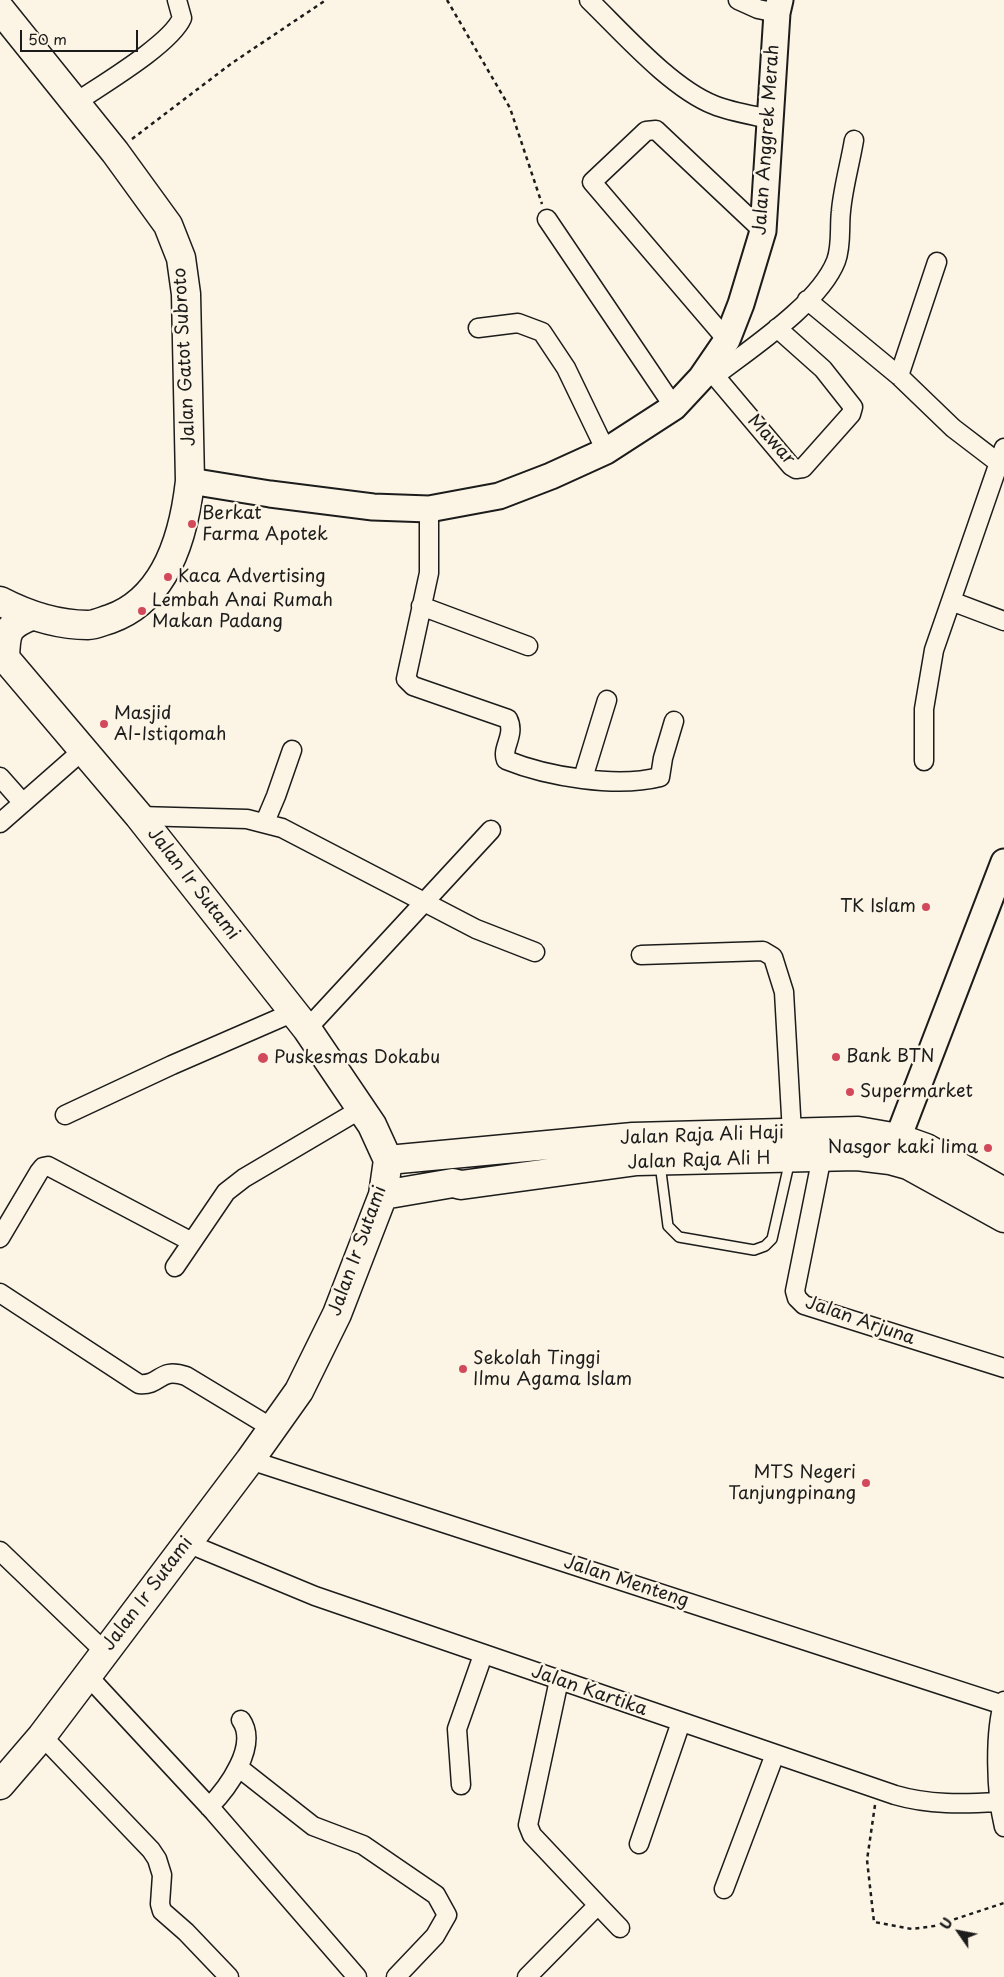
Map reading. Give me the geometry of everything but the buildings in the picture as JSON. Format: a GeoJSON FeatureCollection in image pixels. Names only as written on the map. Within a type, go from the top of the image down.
{"type":"FeatureCollection","features":[{"type":"Feature","properties":{"kind":"main road","name":"Jalan Gatot Subroto"},"geometry":{"type":"LineString","coordinates":[[0,9],[115,152],[168,225],[181,258],[186,294],[190,481],[187,507],[171,562],[141,602],[120,615],[89,625],[31,616],[0,601]]}},
{"type":"Feature","properties":{"kind":"main road"},"geometry":{"type":"LineString","coordinates":[[2,655],[10,628],[13,624],[31,616]]}},
{"type":"Feature","properties":{"kind":"main road","name":"Jalan Ir Sutami"},"geometry":{"type":"LineString","coordinates":[[0,1785],[42,1736],[250,1460],[299,1391],[337,1314],[383,1194],[388,1160],[372,1125],[301,1021],[139,816],[82,752],[2,655]]}},
{"type":"Feature","properties":{"kind":"main road","name":"Jalan Raja Ali Haji"},"geometry":{"type":"LineString","coordinates":[[388,1160],[632,1137],[791,1145],[858,1131],[898,1138],[923,1159],[1004,1192]]}},
{"type":"Feature","properties":{"kind":"main road","name":"Jalan Raja Ali H"},"geometry":{"type":"LineString","coordinates":[[383,1194],[453,1183],[461,1185],[637,1161],[660,1161],[791,1145],[822,1156],[857,1156],[890,1160],[923,1159],[1004,1218]]}},
{"type":"Feature","properties":{"kind":"street"},"geometry":{"type":"LineString","coordinates":[[76,102],[144,55],[179,25],[182,18],[177,0]]}},
{"type":"Feature","properties":{"kind":"street"},"geometry":{"type":"LineString","coordinates":[[589,0],[663,70],[696,96],[715,106],[770,119]]}},
{"type":"Feature","properties":{"kind":"street"},"geometry":{"type":"LineString","coordinates":[[738,0],[758,9],[778,7]]}},
{"type":"Feature","properties":{"kind":"street","name":"Jalan Anggrek Merah"},"geometry":{"type":"LineString","coordinates":[[190,481],[270,494],[373,507],[429,508],[499,496],[551,476],[606,451],[674,407],[708,377],[727,340],[741,304],[763,230],[778,7]]}},
{"type":"Feature","properties":{"kind":"street"},"geometry":{"type":"LineString","coordinates":[[727,340],[592,182],[646,131],[656,130],[763,230]]}},
{"type":"Feature","properties":{"kind":"street"},"geometry":{"type":"LineString","coordinates":[[708,377],[777,328],[807,300],[827,276],[836,260],[840,238],[840,212],[854,140]]}},
{"type":"Feature","properties":{"kind":"street"},"geometry":{"type":"LineString","coordinates":[[547,219],[674,407]]}},
{"type":"Feature","properties":{"kind":"street"},"geometry":{"type":"LineString","coordinates":[[899,376],[937,262]]}},
{"type":"Feature","properties":{"kind":"street"},"geometry":{"type":"LineString","coordinates":[[807,300],[899,376],[953,428],[1003,460],[934,650],[924,710],[924,761]]}},
{"type":"Feature","properties":{"kind":"street"},"geometry":{"type":"LineString","coordinates":[[478,328],[518,323],[542,332],[566,368],[606,451]]}},
{"type":"Feature","properties":{"kind":"street","name":"Mawar"},"geometry":{"type":"LineString","coordinates":[[708,377],[791,466],[796,469],[803,468],[851,414],[853,407],[823,369],[777,328]]}},
{"type":"Feature","properties":{"kind":"street"},"geometry":{"type":"LineString","coordinates":[[429,508],[429,573],[406,679],[413,686],[508,719],[511,725],[504,755],[506,760],[566,777],[641,782],[660,778],[663,758],[674,721]]}},
{"type":"Feature","properties":{"kind":"street"},"geometry":{"type":"LineString","coordinates":[[951,601],[1004,621]]}},
{"type":"Feature","properties":{"kind":"street"},"geometry":{"type":"LineString","coordinates":[[421,606],[528,646]]}},
{"type":"Feature","properties":{"kind":"street"},"geometry":{"type":"LineString","coordinates":[[582,778],[607,700]]}},
{"type":"Feature","properties":{"kind":"street"},"geometry":{"type":"LineString","coordinates":[[264,822],[276,796],[292,750]]}},
{"type":"Feature","properties":{"kind":"street"},"geometry":{"type":"LineString","coordinates":[[0,823],[82,752]]}},
{"type":"Feature","properties":{"kind":"street"},"geometry":{"type":"LineString","coordinates":[[0,778],[23,803]]}},
{"type":"Feature","properties":{"kind":"street"},"geometry":{"type":"LineString","coordinates":[[139,816],[247,819],[264,822],[312,842],[476,929],[535,952]]}},
{"type":"Feature","properties":{"kind":"street"},"geometry":{"type":"LineString","coordinates":[[65,1116],[172,1065],[301,1021],[424,902],[491,830]]}},
{"type":"Feature","properties":{"kind":"street"},"geometry":{"type":"LineString","coordinates":[[898,1138],[1004,862]]}},
{"type":"Feature","properties":{"kind":"street"},"geometry":{"type":"LineString","coordinates":[[641,955],[763,951],[773,957],[784,992],[791,1145]]}},
{"type":"Feature","properties":{"kind":"street"},"geometry":{"type":"LineString","coordinates":[[175,1267],[226,1192],[244,1178],[361,1109]]}},
{"type":"Feature","properties":{"kind":"street","name":"Jalan Arjuna"},"geometry":{"type":"LineString","coordinates":[[822,1156],[794,1291],[797,1298],[804,1305],[1004,1368]]}},
{"type":"Feature","properties":{"kind":"street"},"geometry":{"type":"LineString","coordinates":[[0,1238],[42,1167],[48,1166],[192,1242]]}},
{"type":"Feature","properties":{"kind":"street"},"geometry":{"type":"LineString","coordinates":[[0,1293],[139,1384],[149,1384],[165,1374],[174,1372],[186,1376],[272,1428]]}},
{"type":"Feature","properties":{"kind":"street","name":"Jalan Menteng"},"geometry":{"type":"LineString","coordinates":[[250,1460],[1003,1703]]}},
{"type":"Feature","properties":{"kind":"street","name":"Jalan Kartika"},"geometry":{"type":"LineString","coordinates":[[187,1543],[316,1596],[483,1655],[912,1800],[953,1804],[998,1802]]}},
{"type":"Feature","properties":{"kind":"street"},"geometry":{"type":"LineString","coordinates":[[0,1551],[105,1652]]}},
{"type":"Feature","properties":{"kind":"street"},"geometry":{"type":"LineString","coordinates":[[462,1785],[456,1744],[457,1729],[483,1655]]}},
{"type":"Feature","properties":{"kind":"street"},"geometry":{"type":"LineString","coordinates":[[88,1675],[209,1806],[357,1977]]}},
{"type":"Feature","properties":{"kind":"street"},"geometry":{"type":"LineString","coordinates":[[559,1680],[528,1825],[532,1835],[620,1928]]}},
{"type":"Feature","properties":{"kind":"street"},"geometry":{"type":"LineString","coordinates":[[1003,1703],[1000,1723],[1001,1777],[998,1802],[1004,1827]]}},
{"type":"Feature","properties":{"kind":"street"},"geometry":{"type":"LineString","coordinates":[[209,1806],[229,1785],[238,1767],[246,1733],[241,1720]]}},
{"type":"Feature","properties":{"kind":"street"},"geometry":{"type":"LineString","coordinates":[[639,1844],[681,1722]]}},
{"type":"Feature","properties":{"kind":"street"},"geometry":{"type":"LineString","coordinates":[[42,1736],[151,1850],[157,1859],[162,1875],[160,1904],[162,1911],[186,1932],[229,1977]]}},
{"type":"Feature","properties":{"kind":"street"},"geometry":{"type":"LineString","coordinates":[[724,1889],[775,1754]]}},
{"type":"Feature","properties":{"kind":"street"},"geometry":{"type":"LineString","coordinates":[[238,1767],[313,1826],[363,1845],[436,1895],[447,1915],[436,1936],[396,1977]]}},
{"type":"Feature","properties":{"kind":"street"},"geometry":{"type":"LineString","coordinates":[[527,1977],[598,1905]]}},
{"type":"Feature","properties":{"kind":"lane"},"geometry":{"type":"LineString","coordinates":[[660,1161],[668,1226],[672,1233],[679,1237],[754,1250],[765,1246],[772,1239],[791,1145]]}},
{"type":"Feature","properties":{"kind":"path"},"geometry":{"type":"LineString","coordinates":[[115,152],[232,63],[326,0]]}},
{"type":"Feature","properties":{"kind":"path"},"geometry":{"type":"LineString","coordinates":[[447,0],[510,108],[529,170],[547,219]]}},
{"type":"Feature","properties":{"kind":"path"},"geometry":{"type":"LineString","coordinates":[[878,1789],[867,1860],[874,1922],[912,1929],[934,1926],[1004,1903]]}},
{"type":"Feature","properties":{"kind":"place","name":"Berkat Farma Apotek"},"geometry":{"type":"Point","coordinates":[192,524]}},
{"type":"Feature","properties":{"kind":"place","name":"Kaca Advertising"},"geometry":{"type":"Point","coordinates":[168,577]}},
{"type":"Feature","properties":{"kind":"place","name":"Lembah Anai Rumah Makan Padang"},"geometry":{"type":"Point","coordinates":[142,611]}},
{"type":"Feature","properties":{"kind":"place","name":"Masjid Al-Istiqomah"},"geometry":{"type":"Point","coordinates":[104,724]}},
{"type":"Feature","properties":{"kind":"place","name":"TK Islam"},"geometry":{"type":"Point","coordinates":[926,907]}},
{"type":"Feature","properties":{"kind":"place","name":"Bank BTN"},"geometry":{"type":"Point","coordinates":[836,1057]}},
{"type":"Feature","properties":{"kind":"place","name":"Puskesmas Dokabu"},"geometry":{"type":"Point","coordinates":[263,1058]}},
{"type":"Feature","properties":{"kind":"place","name":"Supermarket"},"geometry":{"type":"Point","coordinates":[850,1092]}},
{"type":"Feature","properties":{"kind":"place","name":"Nasgor kaki lima"},"geometry":{"type":"Point","coordinates":[988,1148]}},
{"type":"Feature","properties":{"kind":"place","name":"Sekolah Tinggi Ilmu Agama Islam"},"geometry":{"type":"Point","coordinates":[463,1369]}},
{"type":"Feature","properties":{"kind":"place","name":"MTS Negeri Tanjungpinang"},"geometry":{"type":"Point","coordinates":[866,1483]}}]}
